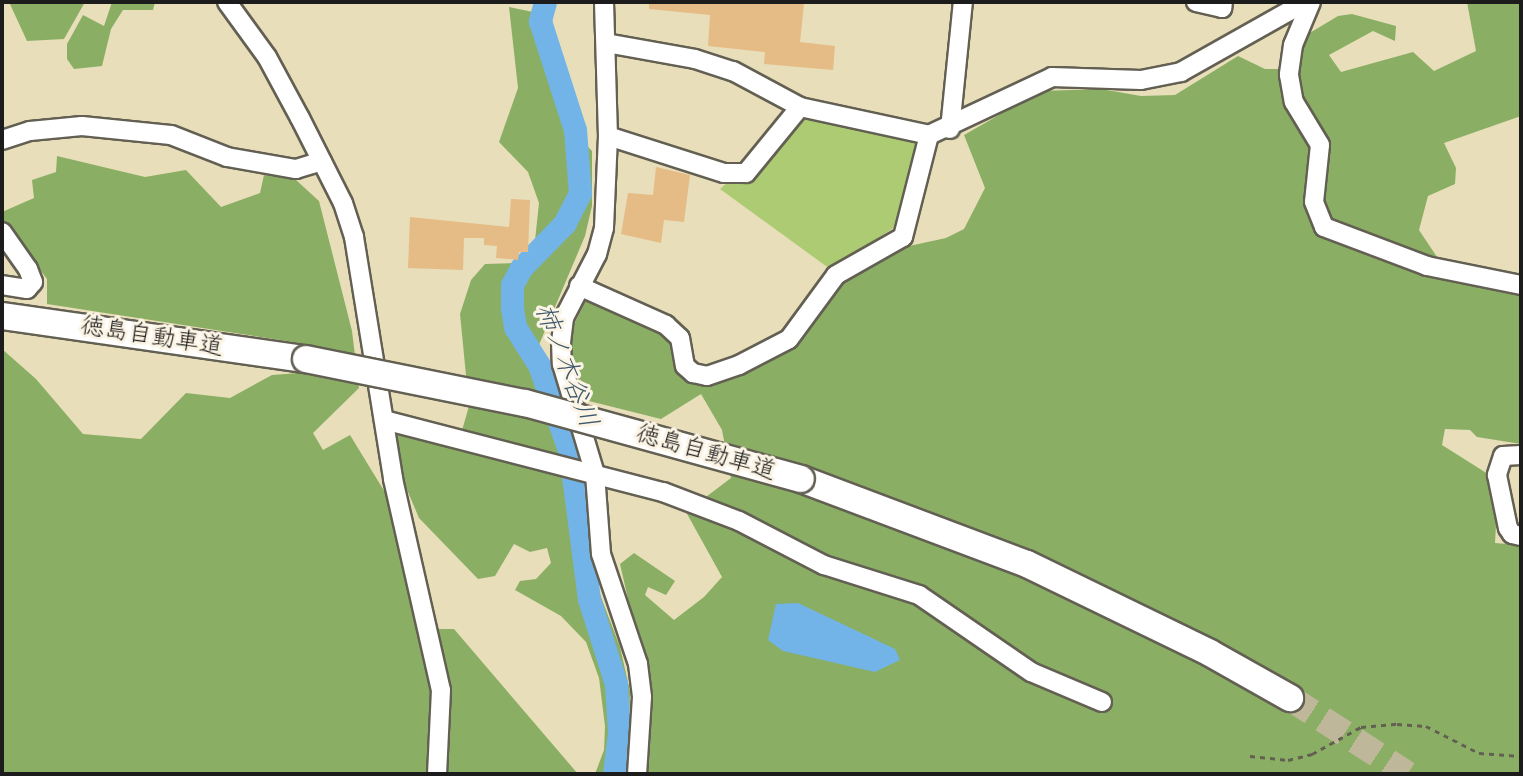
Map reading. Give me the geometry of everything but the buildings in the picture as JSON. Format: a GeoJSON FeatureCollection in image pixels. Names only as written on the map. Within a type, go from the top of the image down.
{"type":"FeatureCollection","features":[{"type":"Feature","properties":{"kind":"highway","name":"徳島自動車道"},"geometry":{"type":"LineString","coordinates":[[2,316],[306,359],[525,403],[801,479],[1027,564],[1210,653],[1290,698]]}},
{"type":"Feature","properties":{"kind":"street"},"geometry":{"type":"LineString","coordinates":[[227,2],[267,57],[322,161],[354,237],[384,420],[441,690],[437,774]]}},
{"type":"Feature","properties":{"kind":"street"},"geometry":{"type":"LineString","coordinates":[[604,2],[608,136],[604,228],[597,254],[564,318],[562,364],[587,472],[601,554],[638,664],[642,697],[638,774]]}},
{"type":"Feature","properties":{"kind":"street"},"geometry":{"type":"LineString","coordinates":[[950,129],[963,2]]}},
{"type":"Feature","properties":{"kind":"street"},"geometry":{"type":"LineString","coordinates":[[1196,2],[1222,8],[1223,2]]}},
{"type":"Feature","properties":{"kind":"street"},"geometry":{"type":"LineString","coordinates":[[606,43],[720,67],[800,107],[929,135],[950,129],[1052,78],[1141,80],[1181,72],[1305,2]]}},
{"type":"Feature","properties":{"kind":"street"},"geometry":{"type":"LineString","coordinates":[[1311,2],[1293,45],[1289,75],[1294,102],[1320,145],[1314,202],[1324,227],[1427,266],[1521,285]]}},
{"type":"Feature","properties":{"kind":"street"},"geometry":{"type":"LineString","coordinates":[[608,136],[724,173],[746,173],[800,107]]}},
{"type":"Feature","properties":{"kind":"street"},"geometry":{"type":"LineString","coordinates":[[2,139],[55,127],[94,127],[170,135],[227,157],[296,169],[322,161]]}},
{"type":"Feature","properties":{"kind":"street"},"geometry":{"type":"LineString","coordinates":[[579,286],[666,325],[680,338],[685,366],[693,373],[708,376],[739,365],[789,339],[836,275],[903,237],[929,135]]}},
{"type":"Feature","properties":{"kind":"street"},"geometry":{"type":"LineString","coordinates":[[2,232],[28,269],[33,282],[27,289],[2,285]]}},
{"type":"Feature","properties":{"kind":"street"},"geometry":{"type":"LineString","coordinates":[[384,420],[587,472],[688,502],[739,521],[856,578],[891,583],[919,595],[1031,672],[1102,702]]}},
{"type":"Feature","properties":{"kind":"street"},"geometry":{"type":"LineString","coordinates":[[1521,455],[1503,456],[1497,474],[1508,528],[1512,534],[1521,536]]}},
{"type":"Feature","properties":{"kind":"path"},"geometry":{"type":"LineString","coordinates":[[1250,756],[1288,760],[1312,754],[1361,727],[1396,724],[1426,726],[1479,753],[1521,756]]}},
{"type":"Feature","properties":{"kind":"green space"},"geometry":{"type":"Polygon","coordinates":[[[9,2],[85,2],[64,39],[27,41],[9,2]]]}},
{"type":"Feature","properties":{"kind":"green space"},"geometry":{"type":"Polygon","coordinates":[[[112,2],[155,2],[153,10],[123,10],[111,29],[102,66],[74,69],[67,59],[67,44],[83,15],[104,26],[112,2]]]}},
{"type":"Feature","properties":{"kind":"green space"},"geometry":{"type":"Polygon","coordinates":[[[1467,2],[1521,2],[1521,116],[1444,143],[1456,168],[1455,184],[1428,196],[1419,230],[1451,278],[1521,288],[1521,444],[1477,437],[1470,430],[1445,429],[1442,445],[1488,474],[1497,507],[1495,543],[1521,545],[1521,774],[644,774],[650,694],[620,564],[634,553],[675,581],[666,595],[648,587],[645,595],[674,620],[704,597],[722,577],[686,512],[731,478],[722,430],[701,394],[661,419],[585,400],[573,377],[569,357],[570,333],[587,298],[659,326],[673,342],[680,367],[740,372],[799,340],[839,283],[900,248],[946,238],[964,229],[985,188],[964,135],[1041,91],[1101,89],[1141,96],[1175,95],[1238,56],[1265,69],[1287,69],[1303,37],[1338,16],[1352,14],[1396,26],[1395,41],[1373,31],[1329,55],[1341,72],[1413,52],[1434,71],[1476,51],[1467,2]]]}},
{"type":"Feature","properties":{"kind":"green space"},"geometry":{"type":"Polygon","coordinates":[[[509,7],[533,12],[568,127],[592,151],[592,206],[585,236],[530,366],[560,433],[571,518],[620,647],[630,691],[628,774],[595,774],[604,750],[605,726],[599,678],[586,642],[561,616],[515,590],[520,581],[536,579],[551,563],[547,548],[530,552],[514,544],[495,576],[478,579],[419,518],[402,478],[396,437],[400,434],[457,448],[469,406],[460,314],[471,280],[485,264],[515,263],[534,250],[539,203],[528,172],[499,142],[518,88],[509,7]]]}},
{"type":"Feature","properties":{"kind":"green space"},"geometry":{"type":"Polygon","coordinates":[[[805,115],[917,141],[895,227],[830,269],[720,189],[805,115]]]}},
{"type":"Feature","properties":{"kind":"green space"},"geometry":{"type":"Polygon","coordinates":[[[57,156],[145,177],[186,170],[221,207],[260,193],[264,175],[296,180],[319,201],[352,331],[359,388],[313,433],[323,450],[350,435],[386,494],[404,538],[422,629],[454,629],[578,774],[2,774],[2,349],[36,379],[83,434],[141,439],[186,393],[230,398],[272,375],[311,372],[312,345],[47,304],[47,279],[2,219],[2,212],[34,198],[32,180],[56,172],[57,156]]]}},
{"type":"Feature","properties":{"kind":"water"},"geometry":{"type":"Polygon","coordinates":[[[798,603],[895,649],[900,660],[875,672],[783,651],[768,640],[776,604],[798,603]]]}},
{"type":"Feature","properties":{"kind":"waterway","name":"柿ノ木谷川"},"geometry":{"type":"LineString","coordinates":[[545,2],[540,21],[575,130],[580,193],[565,223],[521,268],[512,285],[512,308],[515,327],[539,365],[570,453],[589,599],[616,684],[619,733],[614,774]]}},
{"type":"Feature","properties":{"kind":"tunnel"},"geometry":{"type":"LineString","coordinates":[[1290,698],[1407,774]]}}]}
